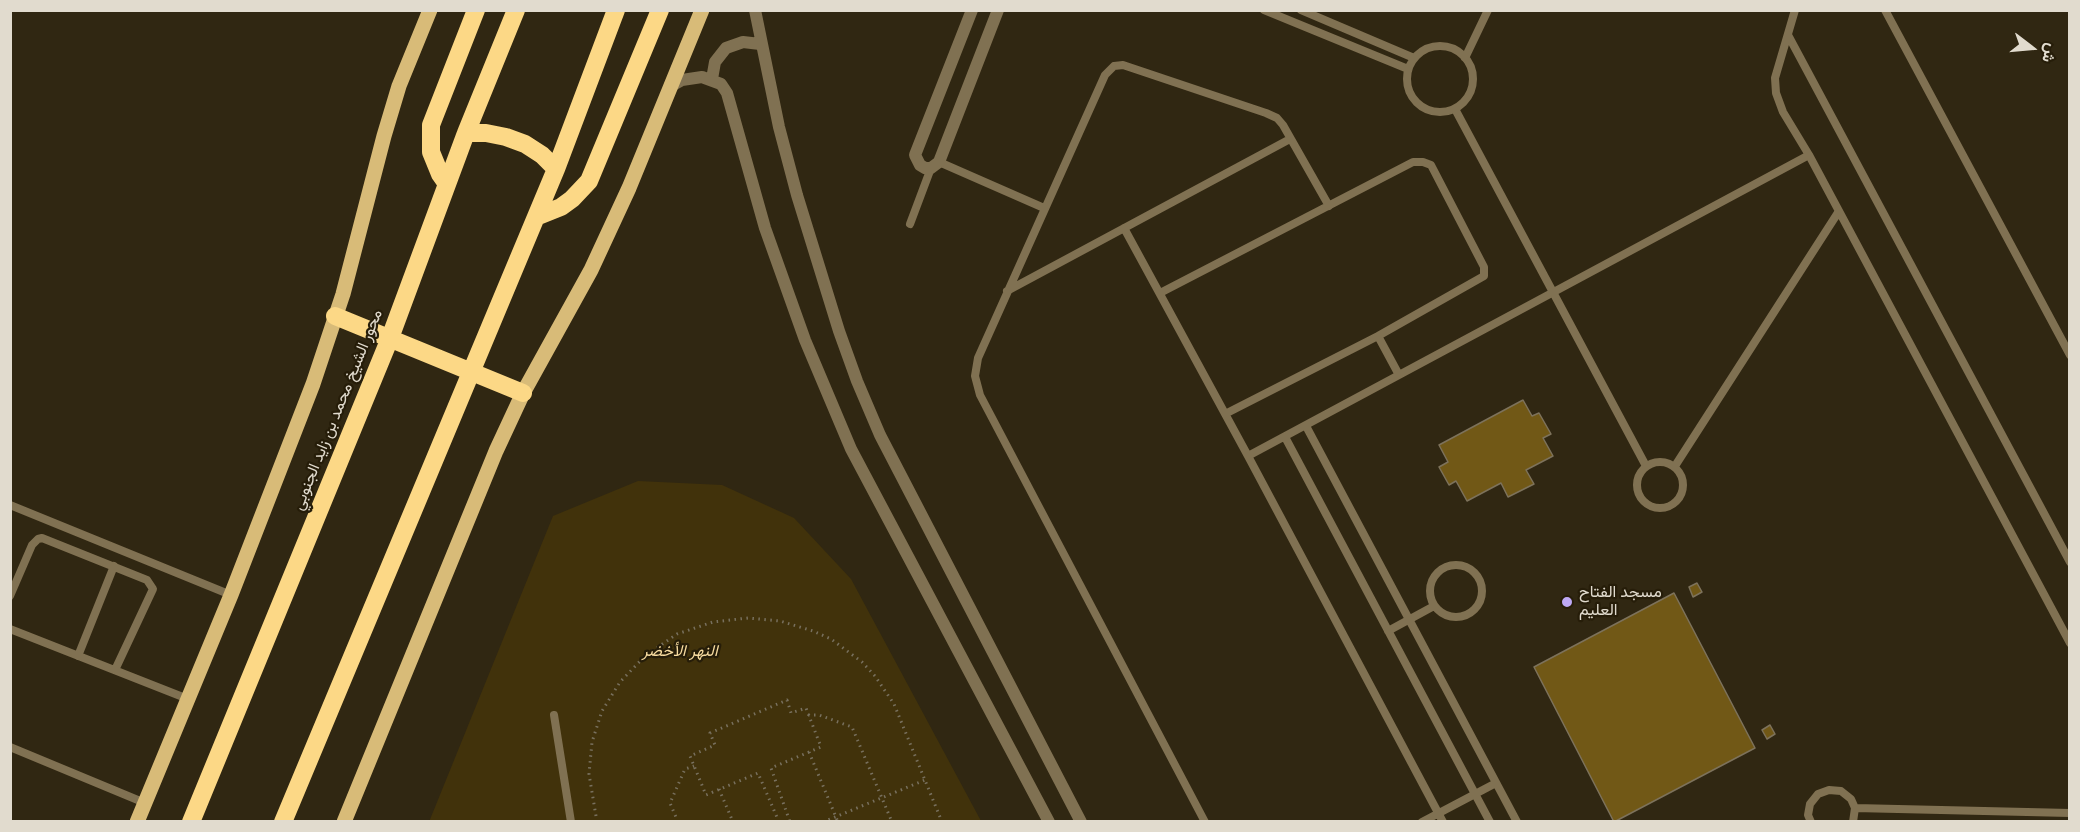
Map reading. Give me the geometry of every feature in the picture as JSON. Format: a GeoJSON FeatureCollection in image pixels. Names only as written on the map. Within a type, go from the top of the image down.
{"type":"FeatureCollection","features":[{"type":"Feature","properties":{"kind":"highway"},"geometry":{"type":"LineString","coordinates":[[447,184],[431,152],[431,125],[476,10]]}},
{"type":"Feature","properties":{"kind":"highway","name":"محور الشيخ محمد بن زايد الجنوبي"},"geometry":{"type":"LineString","coordinates":[[190,822],[390,338],[466,133],[516,10]]}},
{"type":"Feature","properties":{"kind":"highway"},"geometry":{"type":"LineString","coordinates":[[283,822],[472,374],[556,169],[616,10]]}},
{"type":"Feature","properties":{"kind":"highway"},"geometry":{"type":"LineString","coordinates":[[536,217],[567,203],[589,180],[660,10]]}},
{"type":"Feature","properties":{"kind":"highway"},"geometry":{"type":"LineString","coordinates":[[466,133],[486,133],[506,137],[533,150],[556,169]]}},
{"type":"Feature","properties":{"kind":"highway"},"geometry":{"type":"LineString","coordinates":[[335,316],[523,393]]}},
{"type":"Feature","properties":{"kind":"main road"},"geometry":{"type":"LineString","coordinates":[[137,822],[231,595],[313,384],[353,257],[399,86],[430,10]]}},
{"type":"Feature","properties":{"kind":"main road"},"geometry":{"type":"LineString","coordinates":[[344,822],[496,451],[523,393],[591,270],[673,86],[702,10]]}},
{"type":"Feature","properties":{"kind":"street"},"geometry":{"type":"LineString","coordinates":[[755,10],[760,44],[797,195],[857,381],[880,435],[1081,822]]}},
{"type":"Feature","properties":{"kind":"street"},"geometry":{"type":"LineString","coordinates":[[972,10],[915,155],[920,165],[935,165],[998,10]]}},
{"type":"Feature","properties":{"kind":"street"},"geometry":{"type":"LineString","coordinates":[[712,79],[715,62],[726,48],[743,42],[760,44]]}},
{"type":"Feature","properties":{"kind":"street"},"geometry":{"type":"LineString","coordinates":[[673,86],[692,77],[712,79],[721,84],[727,93],[765,228],[805,340],[851,449],[1049,822]]}},
{"type":"Feature","properties":{"kind":"lane"},"geometry":{"type":"LineString","coordinates":[[1264,10],[1408,69]]}},
{"type":"Feature","properties":{"kind":"lane"},"geometry":{"type":"LineString","coordinates":[[1301,10],[1414,58]]}},
{"type":"Feature","properties":{"kind":"lane"},"geometry":{"type":"LineString","coordinates":[[1465,58],[1488,10]]}},
{"type":"Feature","properties":{"kind":"lane"},"geometry":{"type":"LineString","coordinates":[[1795,10],[1774,78],[1776,93],[1783,112],[1809,155],[2070,643]]}},
{"type":"Feature","properties":{"kind":"lane"},"geometry":{"type":"LineString","coordinates":[[1885,10],[2070,355]]}},
{"type":"Feature","properties":{"kind":"lane"},"geometry":{"type":"LineString","coordinates":[[1788,35],[2070,562]]}},
{"type":"Feature","properties":{"kind":"lane"},"geometry":{"type":"LineString","coordinates":[[1440,46],[1454,49],[1465,58],[1472,71],[1472,86],[1466,99],[1455,109],[1440,113],[1425,109],[1413,99],[1407,85],[1408,69],[1414,58],[1426,49],[1440,46]]}},
{"type":"Feature","properties":{"kind":"lane"},"geometry":{"type":"LineString","coordinates":[[1204,822],[980,395],[975,375],[978,358],[1105,75],[1114,66],[1123,65],[1266,113],[1283,125],[1329,206]]}},
{"type":"Feature","properties":{"kind":"lane"},"geometry":{"type":"LineString","coordinates":[[1455,109],[1646,466]]}},
{"type":"Feature","properties":{"kind":"lane"},"geometry":{"type":"LineString","coordinates":[[1007,291],[1290,139]]}},
{"type":"Feature","properties":{"kind":"lane"},"geometry":{"type":"LineString","coordinates":[[1248,456],[1809,155]]}},
{"type":"Feature","properties":{"kind":"lane"},"geometry":{"type":"LineString","coordinates":[[1160,293],[1413,162],[1431,165],[1484,267],[1484,276],[1477,282],[1377,336],[1226,414]]}},
{"type":"Feature","properties":{"kind":"lane"},"geometry":{"type":"LineString","coordinates":[[910,224],[935,165],[1044,208]]}},
{"type":"Feature","properties":{"kind":"lane"},"geometry":{"type":"LineString","coordinates":[[1675,466],[1839,211]]}},
{"type":"Feature","properties":{"kind":"lane"},"geometry":{"type":"LineString","coordinates":[[1124,228],[1226,414],[1440,817]]}},
{"type":"Feature","properties":{"kind":"lane"},"geometry":{"type":"LineString","coordinates":[[1377,336],[1399,375]]}},
{"type":"Feature","properties":{"kind":"lane"},"geometry":{"type":"LineString","coordinates":[[1306,426],[1518,822]]}},
{"type":"Feature","properties":{"kind":"lane"},"geometry":{"type":"LineString","coordinates":[[1285,437],[1490,822]]}},
{"type":"Feature","properties":{"kind":"lane"},"geometry":{"type":"LineString","coordinates":[[1655,462],[1665,462],[1675,466],[1681,475],[1683,485],[1681,495],[1674,504],[1664,508],[1654,508],[1645,503],[1638,494],[1636,484],[1639,474],[1646,466],[1655,462]]}},
{"type":"Feature","properties":{"kind":"lane"},"geometry":{"type":"LineString","coordinates":[[10,505],[231,595]]}},
{"type":"Feature","properties":{"kind":"lane"},"geometry":{"type":"LineString","coordinates":[[10,596],[32,545],[38,539],[46,539],[147,580],[153,589],[115,670]]}},
{"type":"Feature","properties":{"kind":"lane"},"geometry":{"type":"LineString","coordinates":[[1452,565],[1466,566],[1477,575],[1482,585],[1482,597],[1478,607],[1468,615],[1456,618],[1444,615],[1434,606],[1430,594],[1431,582],[1440,570],[1452,565]]}},
{"type":"Feature","properties":{"kind":"lane"},"geometry":{"type":"LineString","coordinates":[[78,656],[114,566]]}},
{"type":"Feature","properties":{"kind":"lane"},"geometry":{"type":"LineString","coordinates":[[1388,631],[1434,606]]}},
{"type":"Feature","properties":{"kind":"lane"},"geometry":{"type":"LineString","coordinates":[[10,629],[188,699]]}},
{"type":"Feature","properties":{"kind":"lane"},"geometry":{"type":"LineString","coordinates":[[554,715],[571,822]]}},
{"type":"Feature","properties":{"kind":"lane"},"geometry":{"type":"LineString","coordinates":[[10,747],[145,802]]}},
{"type":"Feature","properties":{"kind":"lane"},"geometry":{"type":"LineString","coordinates":[[1422,822],[1440,817],[1496,783]]}},
{"type":"Feature","properties":{"kind":"lane"},"geometry":{"type":"LineString","coordinates":[[1811,822],[1808,815],[1810,804],[1818,794],[1829,790],[1841,791],[1851,799],[1855,808],[1853,822]]}},
{"type":"Feature","properties":{"kind":"lane"},"geometry":{"type":"LineString","coordinates":[[1855,808],[2070,813]]}},
{"type":"Feature","properties":{"kind":"path"},"geometry":{"type":"LineString","coordinates":[[597,822],[590,786],[589,758],[596,726],[610,696],[631,669],[660,644],[695,627],[733,618],[764,618],[795,624],[831,639],[862,662],[875,676],[894,704],[942,822]]}},
{"type":"Feature","properties":{"kind":"path"},"geometry":{"type":"LineString","coordinates":[[779,822],[758,773],[706,795],[690,756],[715,745],[710,733],[787,700],[791,713],[806,708],[821,747],[771,768],[790,822]]}},
{"type":"Feature","properties":{"kind":"path"},"geometry":{"type":"LineString","coordinates":[[808,715],[819,715],[852,727],[892,822]]}},
{"type":"Feature","properties":{"kind":"path"},"geometry":{"type":"LineString","coordinates":[[809,752],[838,822]]}},
{"type":"Feature","properties":{"kind":"path"},"geometry":{"type":"LineString","coordinates":[[678,822],[670,803],[685,769],[694,766]]}},
{"type":"Feature","properties":{"kind":"path"},"geometry":{"type":"LineString","coordinates":[[824,822],[925,780]]}},
{"type":"Feature","properties":{"kind":"path"},"geometry":{"type":"LineString","coordinates":[[719,789],[733,822]]}},
{"type":"Feature","properties":{"kind":"green space","name":"النهر الأخضر"},"geometry":{"type":"Polygon","coordinates":[[[638,481],[722,485],[794,518],[851,579],[981,821],[429,822],[553,516],[638,481]]]}},
{"type":"Feature","properties":{"kind":"building"},"geometry":{"type":"Polygon","coordinates":[[[1523,400],[1532,416],[1539,413],[1551,434],[1543,438],[1553,456],[1526,470],[1534,484],[1508,497],[1501,483],[1467,501],[1456,481],[1449,485],[1439,467],[1448,462],[1439,445],[1523,400]]]}},
{"type":"Feature","properties":{"kind":"building"},"geometry":{"type":"Polygon","coordinates":[[[1697,583],[1702,592],[1693,597],[1689,587],[1697,583]]]}},
{"type":"Feature","properties":{"kind":"building"},"geometry":{"type":"Polygon","coordinates":[[[1674,593],[1755,748],[1614,822],[1534,667],[1674,593]]]}},
{"type":"Feature","properties":{"kind":"building"},"geometry":{"type":"Polygon","coordinates":[[[1770,725],[1775,734],[1767,739],[1762,730],[1770,725]]]}},
{"type":"Feature","properties":{"kind":"place","name":"مسجد الفتاح العليم"},"geometry":{"type":"Point","coordinates":[1567,602]}}]}
